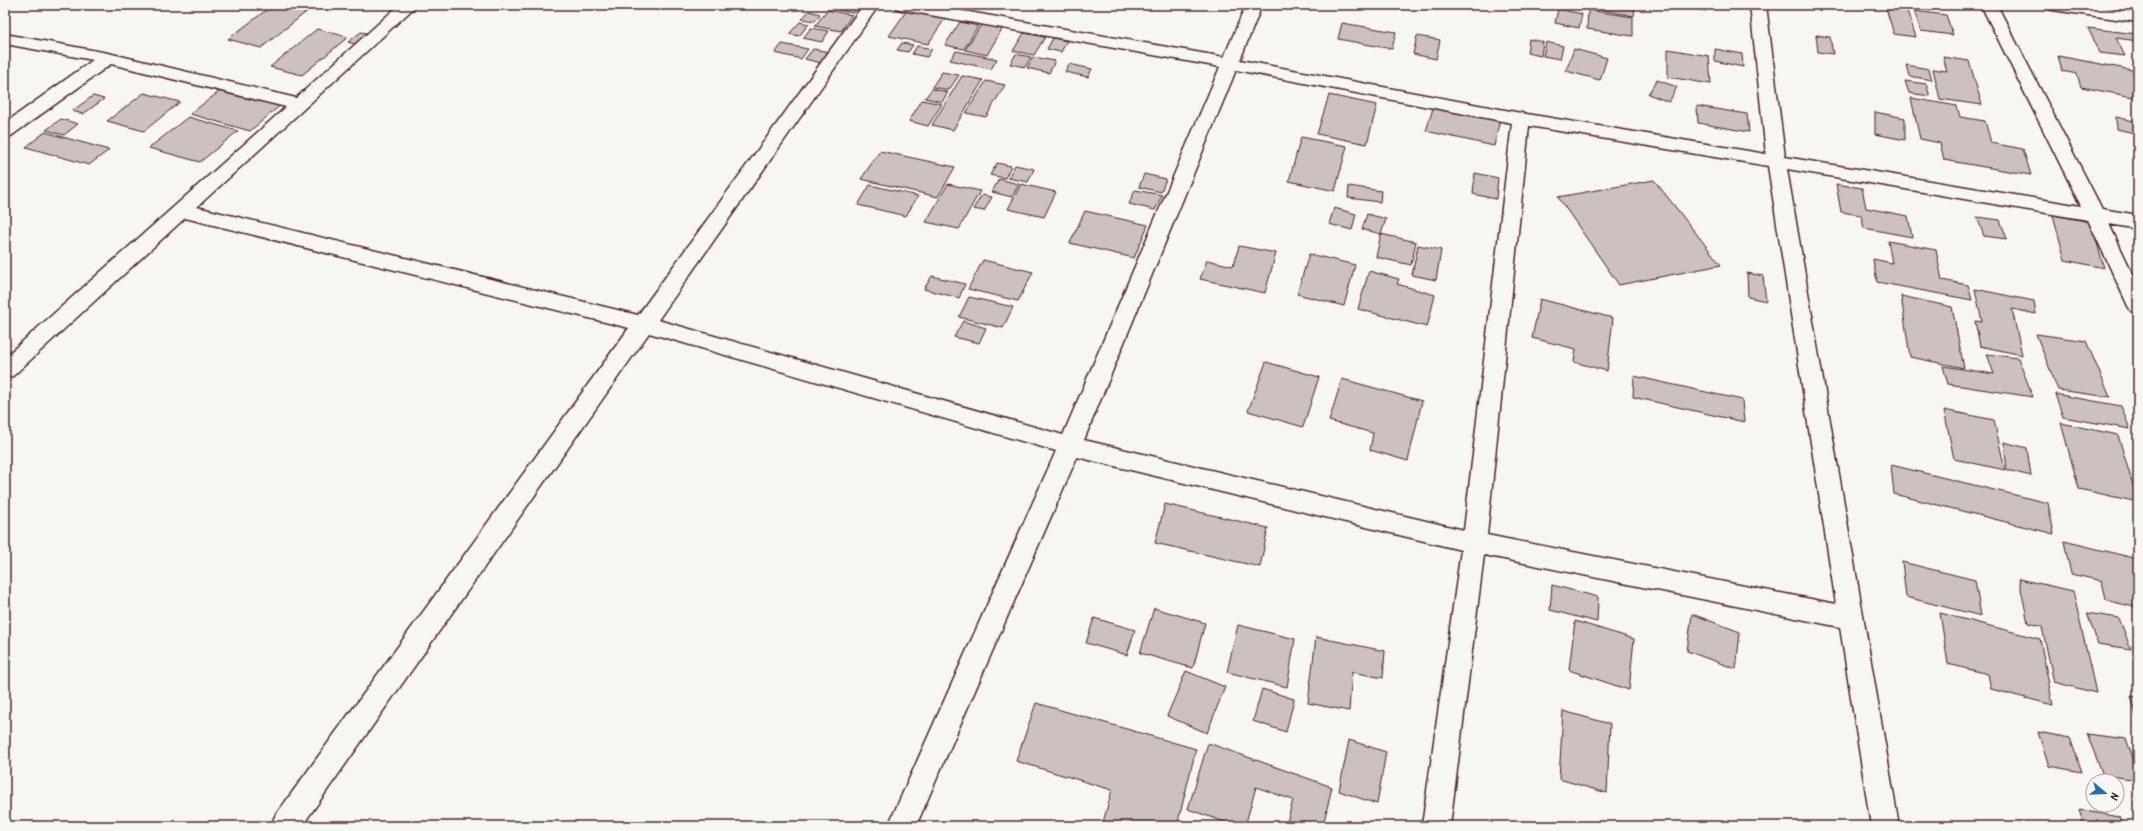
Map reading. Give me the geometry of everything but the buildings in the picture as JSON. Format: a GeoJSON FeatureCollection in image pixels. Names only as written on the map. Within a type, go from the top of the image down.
{"type":"FeatureCollection","features":[{"type":"Feature","properties":{"kind":"street"},"geometry":{"type":"LineString","coordinates":[[5,370],[180,210],[409,5]]}},
{"type":"Feature","properties":{"kind":"street"},"geometry":{"type":"LineString","coordinates":[[285,826],[645,324],[871,5]]}},
{"type":"Feature","properties":{"kind":"street"},"geometry":{"type":"LineString","coordinates":[[902,5],[1229,63],[1522,119],[2138,222]]}},
{"type":"Feature","properties":{"kind":"street"},"geometry":{"type":"LineString","coordinates":[[902,826],[1070,446],[1254,5]]}},
{"type":"Feature","properties":{"kind":"street"},"geometry":{"type":"LineString","coordinates":[[1758,5],[1776,161],[1885,826]]}},
{"type":"Feature","properties":{"kind":"street"},"geometry":{"type":"LineString","coordinates":[[1989,5],[2095,215],[2138,306]]}},
{"type":"Feature","properties":{"kind":"street"},"geometry":{"type":"LineString","coordinates":[[2052,5],[2138,17]]}},
{"type":"Feature","properties":{"kind":"street"},"geometry":{"type":"LineString","coordinates":[[5,39],[108,58],[298,104]]}},
{"type":"Feature","properties":{"kind":"street"},"geometry":{"type":"LineString","coordinates":[[5,132],[108,58]]}},
{"type":"Feature","properties":{"kind":"street"},"geometry":{"type":"LineString","coordinates":[[1436,826],[1474,543],[1522,119]]}},
{"type":"Feature","properties":{"kind":"street"},"geometry":{"type":"LineString","coordinates":[[180,210],[645,324],[1070,446],[1474,543],[1852,618]]}}]}
